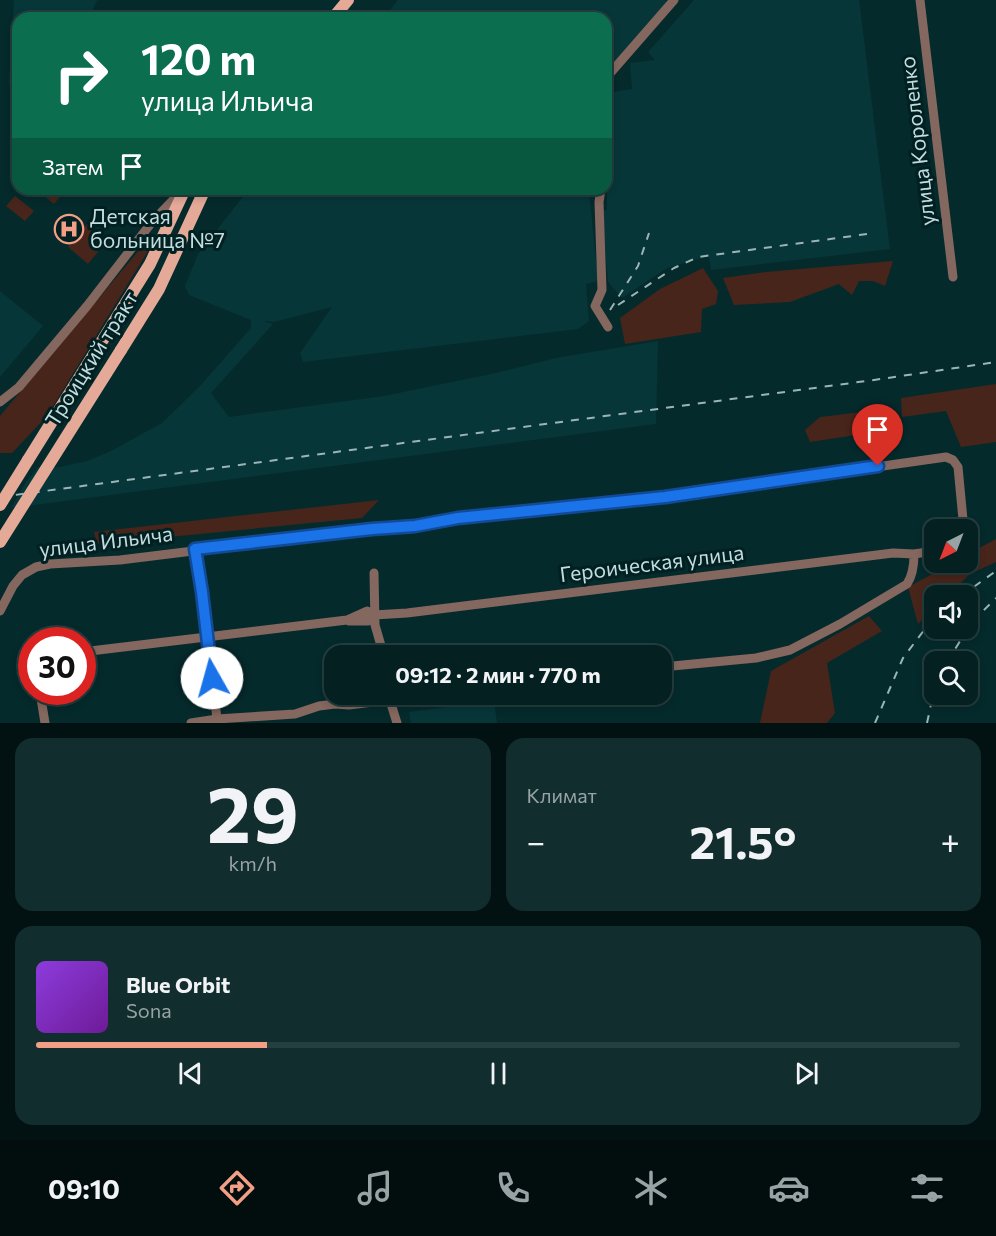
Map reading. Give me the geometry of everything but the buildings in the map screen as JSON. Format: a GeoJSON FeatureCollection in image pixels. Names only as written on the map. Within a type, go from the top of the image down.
{"type":"FeatureCollection","features":[{"type":"Feature","properties":{"kind":"main road"},"geometry":{"type":"LineString","coordinates":[[338,12],[348,0]]}},
{"type":"Feature","properties":{"kind":"main road"},"geometry":{"type":"LineString","coordinates":[[0,505],[150,264],[182,195]]}},
{"type":"Feature","properties":{"kind":"main road","name":"Троицкий тракт"},"geometry":{"type":"LineString","coordinates":[[0,542],[159,289],[202,195]]}},
{"type":"Feature","properties":{"kind":"street"},"geometry":{"type":"LineString","coordinates":[[612,71],[674,0]]}},
{"type":"Feature","properties":{"kind":"street","name":"улица Короленко"},"geometry":{"type":"LineString","coordinates":[[920,0],[953,277]]}},
{"type":"Feature","properties":{"kind":"street"},"geometry":{"type":"LineString","coordinates":[[0,402],[19,387],[152,222],[179,195]]}},
{"type":"Feature","properties":{"kind":"street"},"geometry":{"type":"LineString","coordinates":[[600,195],[602,290],[595,306],[608,327]]}},
{"type":"Feature","properties":{"kind":"street"},"geometry":{"type":"LineString","coordinates":[[152,222],[157,221],[162,224],[165,232]]}},
{"type":"Feature","properties":{"kind":"street","name":"улица Ильича"},"geometry":{"type":"LineString","coordinates":[[0,611],[22,575],[36,567],[68,561],[120,560],[195,549],[415,526],[458,518],[665,497],[946,457],[953,460],[958,467],[963,519]]}},
{"type":"Feature","properties":{"kind":"street"},"geometry":{"type":"LineString","coordinates":[[195,549],[217,719]]}},
{"type":"Feature","properties":{"kind":"street","name":"Героическая улица"},"geometry":{"type":"LineString","coordinates":[[96,650],[347,620],[367,611],[374,615],[407,613],[893,553],[924,552]]}},
{"type":"Feature","properties":{"kind":"street"},"geometry":{"type":"LineString","coordinates":[[672,666],[756,658],[790,650],[840,624],[907,584],[914,567],[914,554]]}},
{"type":"Feature","properties":{"kind":"street"},"geometry":{"type":"LineString","coordinates":[[374,573],[374,615],[381,645]]}},
{"type":"Feature","properties":{"kind":"street"},"geometry":{"type":"LineString","coordinates":[[42,705],[45,723]]}},
{"type":"Feature","properties":{"kind":"street"},"geometry":{"type":"LineString","coordinates":[[191,723],[217,719],[283,719],[327,705]]}},
{"type":"Feature","properties":{"kind":"street"},"geometry":{"type":"LineString","coordinates":[[391,705],[397,723]]}},
{"type":"Feature","properties":{"kind":"shaded area"},"geometry":{"type":"Polygon","coordinates":[[[14,0],[97,0],[92,12],[13,12],[14,0]]]}},
{"type":"Feature","properties":{"kind":"shaded area"},"geometry":{"type":"Polygon","coordinates":[[[398,0],[665,0],[668,3],[612,66],[612,12],[389,12],[398,0]]]}},
{"type":"Feature","properties":{"kind":"shaded area"},"geometry":{"type":"Polygon","coordinates":[[[694,0],[859,0],[890,249],[711,270],[709,256],[667,268],[622,298],[608,282],[602,211],[607,210],[607,195],[612,195],[612,92],[632,89],[630,63],[655,60],[648,52],[694,0]]]}},
{"type":"Feature","properties":{"kind":"shaded area"},"geometry":{"type":"Polygon","coordinates":[[[12,34],[12,86],[9,84],[12,34]]]}},
{"type":"Feature","properties":{"kind":"shaded area"},"geometry":{"type":"Polygon","coordinates":[[[43,195],[61,195],[54,204],[43,195]]]}},
{"type":"Feature","properties":{"kind":"shaded area"},"geometry":{"type":"Polygon","coordinates":[[[244,195],[589,195],[598,281],[586,284],[589,321],[578,329],[303,362],[300,353],[332,307],[274,322],[263,321],[273,324],[211,393],[229,417],[384,396],[556,358],[658,341],[656,424],[11,508],[38,467],[60,467],[87,461],[109,452],[162,423],[200,386],[251,328],[251,320],[189,295],[185,286],[198,254],[244,195]]]}},
{"type":"Feature","properties":{"kind":"shaded area"},"geometry":{"type":"Polygon","coordinates":[[[15,196],[34,211],[25,221],[6,206],[15,196]]]}},
{"type":"Feature","properties":{"kind":"shaded area"},"geometry":{"type":"Polygon","coordinates":[[[87,224],[107,241],[88,264],[68,247],[87,224]]]}},
{"type":"Feature","properties":{"kind":"shaded area"},"geometry":{"type":"Polygon","coordinates":[[[146,242],[151,246],[47,416],[12,453],[0,453],[0,416],[146,242]]]}},
{"type":"Feature","properties":{"kind":"shaded area"},"geometry":{"type":"Polygon","coordinates":[[[893,261],[885,286],[873,281],[859,281],[852,295],[839,284],[790,302],[734,305],[723,278],[766,272],[893,261]]]}},
{"type":"Feature","properties":{"kind":"shaded area"},"geometry":{"type":"Polygon","coordinates":[[[703,268],[718,291],[716,304],[702,309],[701,332],[625,344],[620,318],[660,289],[703,268]]]}},
{"type":"Feature","properties":{"kind":"shaded area"},"geometry":{"type":"Polygon","coordinates":[[[0,291],[43,326],[0,377],[0,291]]]}},
{"type":"Feature","properties":{"kind":"shaded area"},"geometry":{"type":"Polygon","coordinates":[[[996,384],[996,442],[961,447],[946,411],[902,417],[901,398],[996,384]]]}},
{"type":"Feature","properties":{"kind":"shaded area"},"geometry":{"type":"Polygon","coordinates":[[[879,410],[882,431],[810,442],[805,430],[820,417],[879,410]]]}},
{"type":"Feature","properties":{"kind":"shaded area"},"geometry":{"type":"Polygon","coordinates":[[[379,500],[362,518],[97,544],[94,532],[379,500]]]}},
{"type":"Feature","properties":{"kind":"shaded area"},"geometry":{"type":"Polygon","coordinates":[[[996,539],[996,562],[978,570],[978,549],[996,539]]]}},
{"type":"Feature","properties":{"kind":"shaded area"},"geometry":{"type":"Polygon","coordinates":[[[934,573],[972,573],[958,585],[924,585],[924,618],[918,624],[908,587],[934,573]]]}},
{"type":"Feature","properties":{"kind":"shaded area"},"geometry":{"type":"Polygon","coordinates":[[[869,616],[882,631],[827,663],[835,713],[827,723],[760,723],[771,671],[869,616]]]}},
{"type":"Feature","properties":{"kind":"shaded area"},"geometry":{"type":"Polygon","coordinates":[[[463,705],[495,705],[497,723],[411,723],[409,712],[463,705]]]}},
{"type":"Feature","properties":{"kind":"railway"},"geometry":{"type":"LineString","coordinates":[[610,310],[638,266],[649,233]]}},
{"type":"Feature","properties":{"kind":"railway"},"geometry":{"type":"LineString","coordinates":[[618,305],[674,268],[698,257],[867,234]]}},
{"type":"Feature","properties":{"kind":"railway"},"geometry":{"type":"LineString","coordinates":[[0,497],[996,362]]}},
{"type":"Feature","properties":{"kind":"railway"},"geometry":{"type":"LineString","coordinates":[[976,585],[996,571]]}},
{"type":"Feature","properties":{"kind":"railway"},"geometry":{"type":"LineString","coordinates":[[954,651],[972,622],[996,598]]}},
{"type":"Feature","properties":{"kind":"railway"},"geometry":{"type":"LineString","coordinates":[[875,723],[903,658],[924,630]]}},
{"type":"Feature","properties":{"kind":"railway"},"geometry":{"type":"LineString","coordinates":[[927,723],[931,705]]}},
{"type":"Feature","properties":{"kind":"place","name":"Детская больница №7"},"geometry":{"type":"Point","coordinates":[69,229]}},
{"type":"Feature","properties":{"kind":"route"},"geometry":{"type":"LineString","coordinates":[[212,678],[195,549],[415,526],[458,518],[665,497],[878,466]]}}]}
